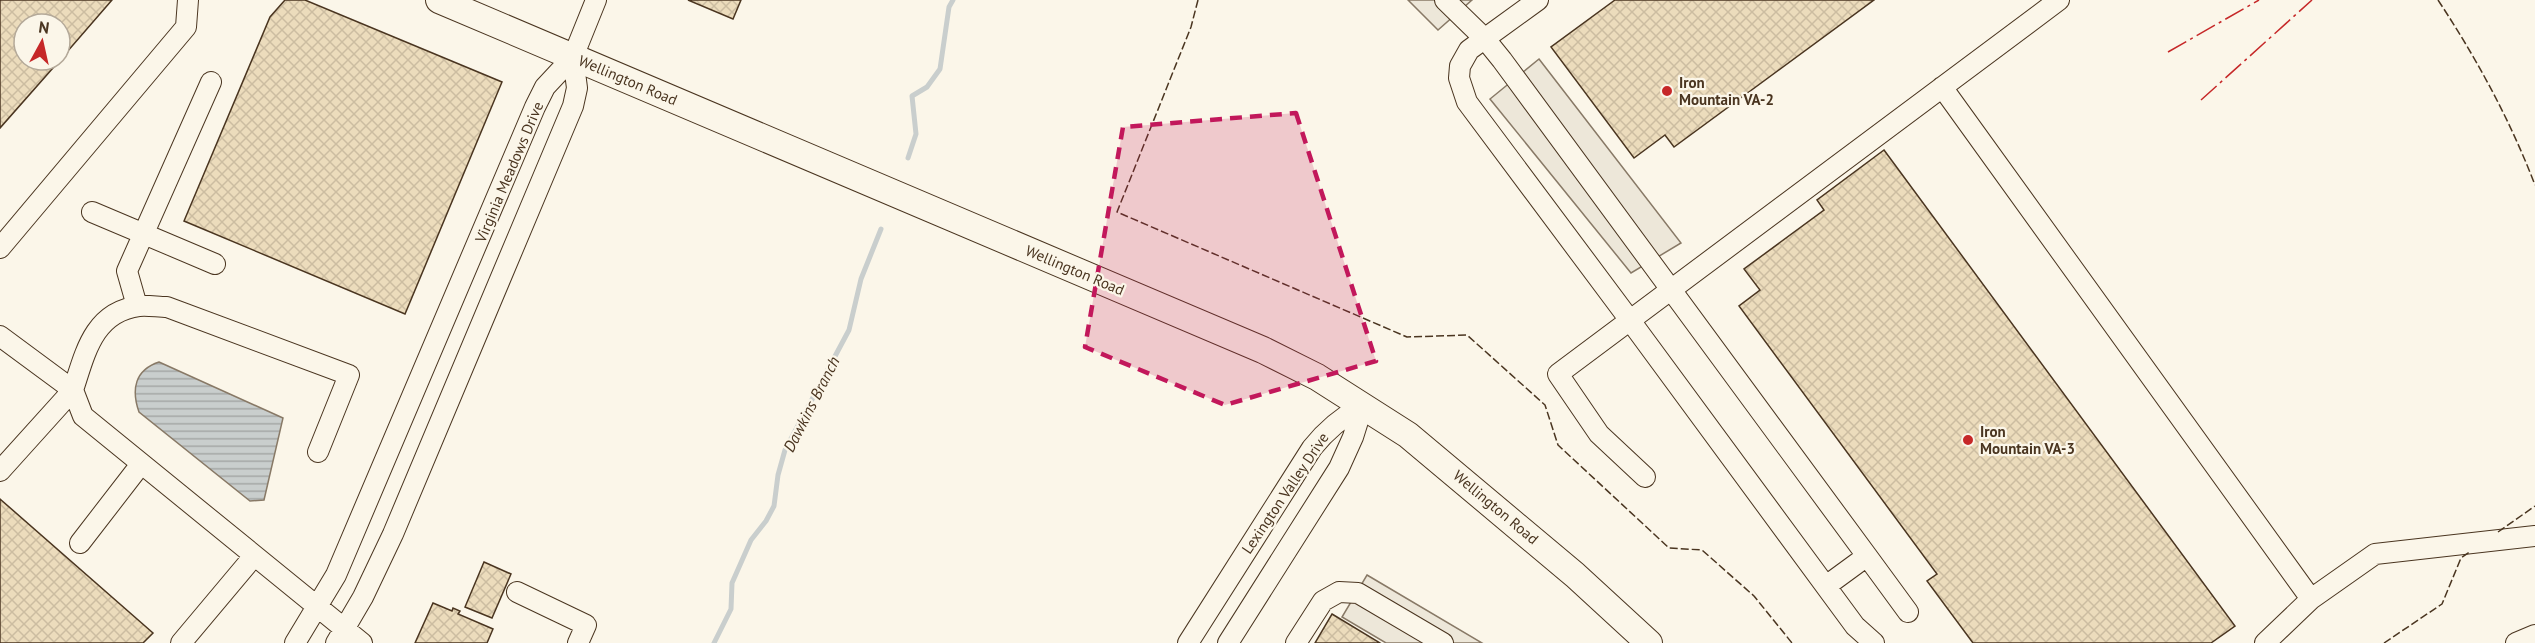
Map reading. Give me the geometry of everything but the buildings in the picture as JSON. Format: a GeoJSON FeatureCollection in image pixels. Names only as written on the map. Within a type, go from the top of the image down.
{"type":"FeatureCollection","features":[{"type":"Feature","properties":{"kind":"main road","name":"Wellington Road"},"geometry":{"type":"LineString","coordinates":[[439,0],[1253,346],[1317,377],[1408,435],[1575,575],[1649,643]]}},
{"type":"Feature","properties":{"kind":"street"},"geometry":{"type":"LineString","coordinates":[[0,248],[186,27],[188,0]]}},
{"type":"Feature","properties":{"kind":"street"},"geometry":{"type":"LineString","coordinates":[[341,636],[393,534],[573,106],[577,88],[573,57],[596,0]]}},
{"type":"Feature","properties":{"kind":"street"},"geometry":{"type":"LineString","coordinates":[[1445,0],[1485,39],[1908,612]]}},
{"type":"Feature","properties":{"kind":"street"},"geometry":{"type":"LineString","coordinates":[[1538,0],[1469,50],[1460,66],[1459,78],[1467,102],[1855,626],[1874,643]]}},
{"type":"Feature","properties":{"kind":"street"},"geometry":{"type":"LineString","coordinates":[[1645,477],[1599,434],[1558,374],[2059,0]]}},
{"type":"Feature","properties":{"kind":"street","name":"Virginia Meadows Drive"},"geometry":{"type":"LineString","coordinates":[[295,643],[336,575],[535,108],[545,87],[573,57]]}},
{"type":"Feature","properties":{"kind":"street"},"geometry":{"type":"LineString","coordinates":[[137,306],[127,271],[212,81]]}},
{"type":"Feature","properties":{"kind":"street"},"geometry":{"type":"LineString","coordinates":[[1942,87],[2311,599]]}},
{"type":"Feature","properties":{"kind":"street"},"geometry":{"type":"LineString","coordinates":[[92,212],[215,264]]}},
{"type":"Feature","properties":{"kind":"street"},"geometry":{"type":"LineString","coordinates":[[0,471],[73,390],[91,336],[106,318],[137,306],[167,307],[349,375],[318,452]]}},
{"type":"Feature","properties":{"kind":"street"},"geometry":{"type":"LineString","coordinates":[[0,336],[73,390],[83,416],[318,608],[341,636],[362,643]]}},
{"type":"Feature","properties":{"kind":"street","name":"Lexington Valley Drive"},"geometry":{"type":"LineString","coordinates":[[1188,643],[1312,448],[1326,430],[1343,416],[1363,405]]}},
{"type":"Feature","properties":{"kind":"street","name":"Lexington Valley Drive"},"geometry":{"type":"LineString","coordinates":[[1228,643],[1339,468],[1353,437],[1363,405]]}},
{"type":"Feature","properties":{"kind":"street"},"geometry":{"type":"LineString","coordinates":[[80,543],[141,464]]}},
{"type":"Feature","properties":{"kind":"street"},"geometry":{"type":"LineString","coordinates":[[2265,643],[2311,599],[2375,554],[2535,536]]}},
{"type":"Feature","properties":{"kind":"street"},"geometry":{"type":"LineString","coordinates":[[182,643],[254,556]]}},
{"type":"Feature","properties":{"kind":"street"},"geometry":{"type":"LineString","coordinates":[[1826,586],[1867,556]]}},
{"type":"Feature","properties":{"kind":"street"},"geometry":{"type":"LineString","coordinates":[[517,592],[586,625],[578,643]]}},
{"type":"Feature","properties":{"kind":"street"},"geometry":{"type":"LineString","coordinates":[[1296,643],[1323,601],[1339,592],[1358,593],[1443,643]]}},
{"type":"Feature","properties":{"kind":"street"},"geometry":{"type":"LineString","coordinates":[[2516,643],[2535,635]]}},
{"type":"Feature","properties":{"kind":"highlighted area"},"geometry":{"type":"Polygon","coordinates":[[[1296,113],[1376,361],[1225,405],[1085,347],[1123,127],[1296,113]]]}},
{"type":"Feature","properties":{"kind":"shaded area"},"geometry":{"type":"Polygon","coordinates":[[[1408,0],[1472,0],[1438,30],[1408,0]]]}},
{"type":"Feature","properties":{"kind":"shaded area"},"geometry":{"type":"Polygon","coordinates":[[[1539,59],[1681,243],[1631,273],[1490,99],[1539,59]]]}},
{"type":"Feature","properties":{"kind":"shaded area"},"geometry":{"type":"Polygon","coordinates":[[[159,362],[283,418],[264,500],[250,501],[139,412],[135,396],[137,381],[145,370],[159,362]]]}},
{"type":"Feature","properties":{"kind":"shaded area"},"geometry":{"type":"Polygon","coordinates":[[[1367,575],[1482,643],[1386,643],[1342,617],[1367,575]]]}},
{"type":"Feature","properties":{"kind":"waterway","name":"Dawkins Branch"},"geometry":{"type":"LineString","coordinates":[[908,158],[916,134],[912,96],[927,87],[940,69],[949,7],[953,0]]}},
{"type":"Feature","properties":{"kind":"waterway","name":"Dawkins Branch"},"geometry":{"type":"LineString","coordinates":[[714,643],[731,609],[732,583],[751,540],[774,506],[778,475],[785,450],[849,330],[861,279],[881,229]]}},
{"type":"Feature","properties":{"kind":"fence"},"geometry":{"type":"LineString","coordinates":[[1198,0],[1191,27],[1117,212],[1407,337],[1467,335],[1545,405],[1558,445],[1669,548],[1702,550],[1754,596],[1792,643]]}},
{"type":"Feature","properties":{"kind":"fence"},"geometry":{"type":"LineString","coordinates":[[2438,0],[2492,90],[2535,185]]}},
{"type":"Feature","properties":{"kind":"fence"},"geometry":{"type":"LineString","coordinates":[[2498,532],[2535,506]]}},
{"type":"Feature","properties":{"kind":"fence"},"geometry":{"type":"LineString","coordinates":[[2384,643],[2442,604],[2461,558],[2471,551]]}},
{"type":"Feature","properties":{"kind":"power"},"geometry":{"type":"LineString","coordinates":[[2168,52],[2259,0]]}},
{"type":"Feature","properties":{"kind":"power"},"geometry":{"type":"LineString","coordinates":[[2201,100],[2312,0]]}},
{"type":"Feature","properties":{"kind":"place","name":"Iron Mountain VA-2"},"geometry":{"type":"Point","coordinates":[1667,91]}},
{"type":"Feature","properties":{"kind":"place","name":"Iron Mountain VA-3"},"geometry":{"type":"Point","coordinates":[1968,440]}}]}
